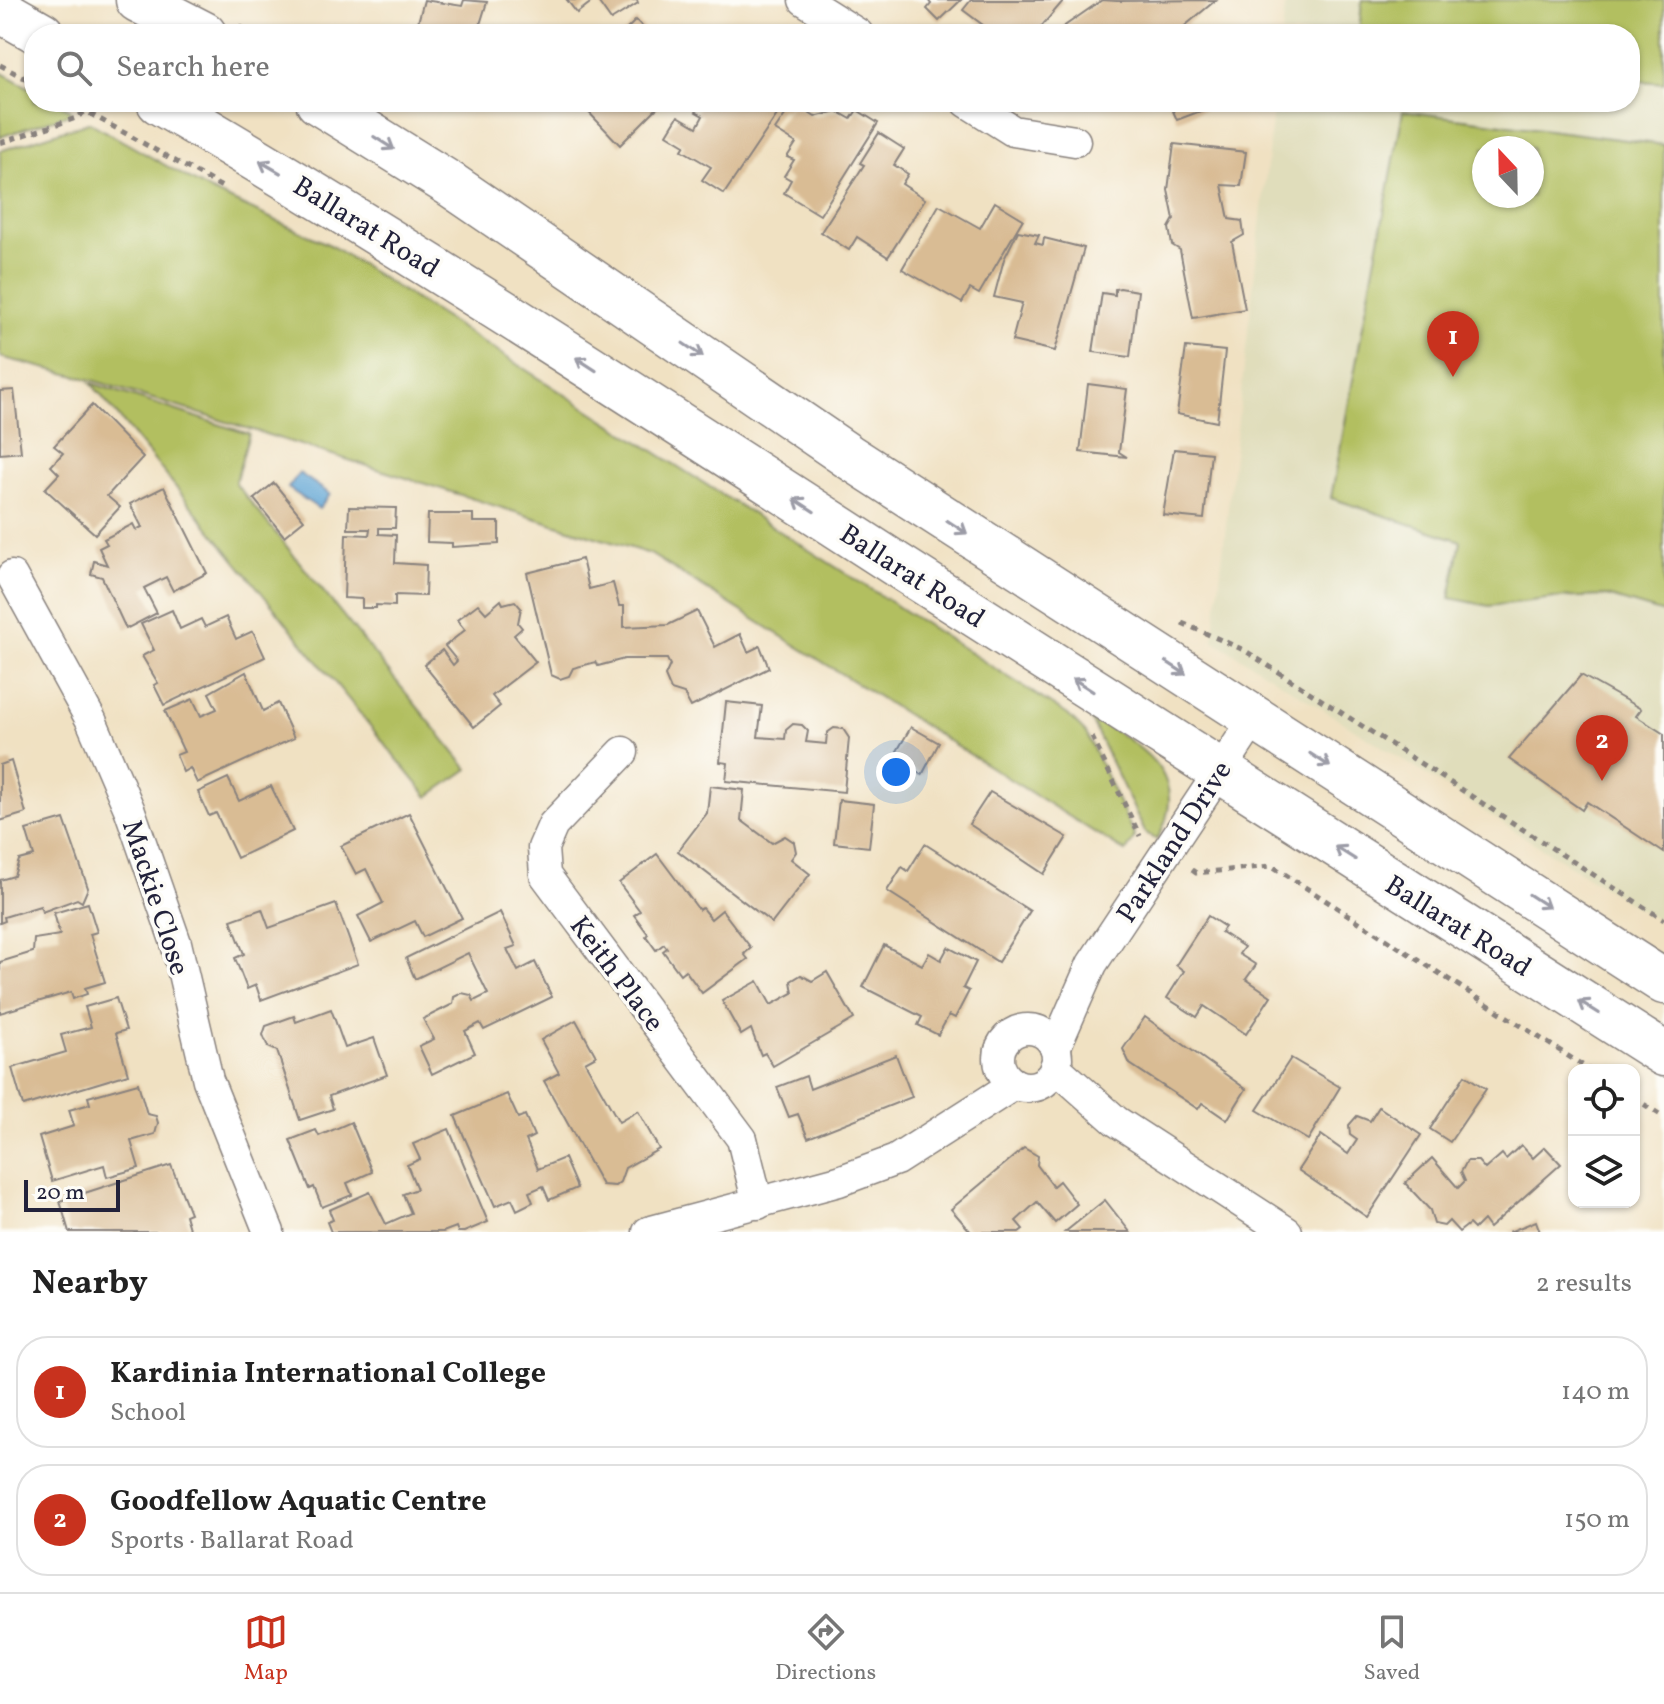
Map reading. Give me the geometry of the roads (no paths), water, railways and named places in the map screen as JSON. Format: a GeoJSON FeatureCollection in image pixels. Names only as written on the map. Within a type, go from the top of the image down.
{"type":"FeatureCollection","features":[{"type":"Feature","properties":{"kind":"highway"},"geometry":{"type":"LineString","coordinates":[[138,0],[185,24]]}},
{"type":"Feature","properties":{"kind":"highway"},"geometry":{"type":"LineString","coordinates":[[0,10],[24,24]]}},
{"type":"Feature","properties":{"kind":"highway","name":"Ballarat Road"},"geometry":{"type":"LineString","coordinates":[[176,112],[304,186],[501,310],[1219,773],[1664,1054]]}},
{"type":"Feature","properties":{"kind":"highway"},"geometry":{"type":"LineString","coordinates":[[334,112],[450,184],[848,456],[1664,982]]}},
{"type":"Feature","properties":{"kind":"street"},"geometry":{"type":"LineString","coordinates":[[804,0],[842,24]]}},
{"type":"Feature","properties":{"kind":"street"},"geometry":{"type":"LineString","coordinates":[[983,112],[1013,131],[1075,141]]}},
{"type":"Feature","properties":{"kind":"street","name":"Mackie Close"},"geometry":{"type":"LineString","coordinates":[[12,576],[91,720],[130,811],[176,943],[208,1080],[269,1232]]}},
{"type":"Feature","properties":{"kind":"street","name":"Parkland Drive"},"geometry":{"type":"LineString","coordinates":[[1092,964],[1028,1029],[1019,1030],[1003,1042],[1031,1069],[1092,964],[1255,718]]}},
{"type":"Feature","properties":{"kind":"street","name":"Keith Place"},"geometry":{"type":"LineString","coordinates":[[623,752],[553,825],[543,848],[545,875],[742,1139],[758,1204]]}},
{"type":"Feature","properties":{"kind":"street"},"geometry":{"type":"LineString","coordinates":[[648,1232],[758,1204],[896,1160],[1031,1069],[1045,1034],[1028,1029]]}},
{"type":"Feature","properties":{"kind":"street"},"geometry":{"type":"LineString","coordinates":[[1031,1069],[1287,1232]]}},
{"type":"Feature","properties":{"kind":"water"},"geometry":{"type":"Polygon","coordinates":[[[299,473],[330,494],[319,509],[288,488],[299,473]]]}},
{"type":"Feature","properties":{"kind":"place","name":"Kardinia International College"},"geometry":{"type":"Point","coordinates":[1453,377]}},
{"type":"Feature","properties":{"kind":"place","name":"Goodfellow Aquatic Centre"},"geometry":{"type":"Point","coordinates":[1602,781]}}]}
